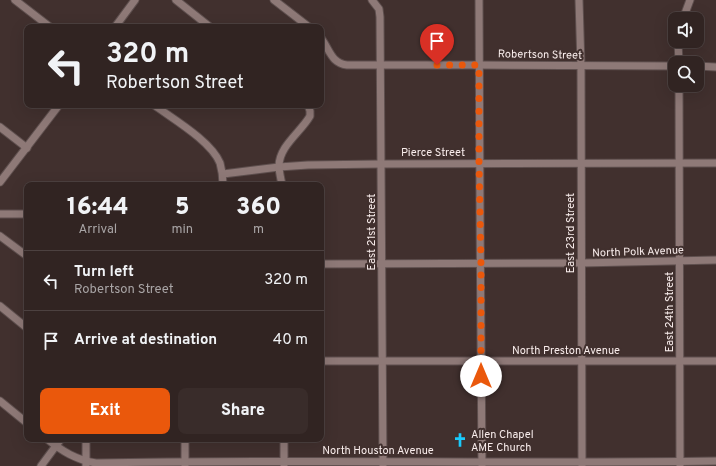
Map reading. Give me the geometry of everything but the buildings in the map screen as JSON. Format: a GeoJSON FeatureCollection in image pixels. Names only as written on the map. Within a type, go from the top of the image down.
{"type":"FeatureCollection","features":[{"type":"Feature","properties":{"kind":"street"},"geometry":{"type":"LineString","coordinates":[[15,0],[46,24]]}},
{"type":"Feature","properties":{"kind":"street"},"geometry":{"type":"LineString","coordinates":[[118,24],[135,0]]}},
{"type":"Feature","properties":{"kind":"street"},"geometry":{"type":"LineString","coordinates":[[176,0],[206,24]]}},
{"type":"Feature","properties":{"kind":"street"},"geometry":{"type":"LineString","coordinates":[[274,0],[305,24]]}},
{"type":"Feature","properties":{"kind":"street","name":"East 21st Street"},"geometry":{"type":"LineString","coordinates":[[372,0],[379,9],[380,17],[382,264],[381,360],[383,464]]}},
{"type":"Feature","properties":{"kind":"street"},"geometry":{"type":"LineString","coordinates":[[479,0],[482,464]]}},
{"type":"Feature","properties":{"kind":"street","name":"East 23rd Street"},"geometry":{"type":"LineString","coordinates":[[579,0],[581,66],[582,464]]}},
{"type":"Feature","properties":{"kind":"street"},"geometry":{"type":"LineString","coordinates":[[686,12],[690,0]]}},
{"type":"Feature","properties":{"kind":"street","name":"Robertson Street"},"geometry":{"type":"LineString","coordinates":[[324,43],[333,59],[339,64],[347,66],[668,66]]}},
{"type":"Feature","properties":{"kind":"street"},"geometry":{"type":"LineString","coordinates":[[704,66],[716,67]]}},
{"type":"Feature","properties":{"kind":"street","name":"East 24th Street"},"geometry":{"type":"LineString","coordinates":[[680,92],[680,464]]}},
{"type":"Feature","properties":{"kind":"street"},"geometry":{"type":"LineString","coordinates":[[0,182],[57,108]]}},
{"type":"Feature","properties":{"kind":"street"},"geometry":{"type":"LineString","coordinates":[[158,108],[213,151],[219,162],[223,182]]}},
{"type":"Feature","properties":{"kind":"street"},"geometry":{"type":"LineString","coordinates":[[282,182],[279,167],[280,158],[284,149],[310,116],[309,108]]}},
{"type":"Feature","properties":{"kind":"street"},"geometry":{"type":"LineString","coordinates":[[0,127],[27,148]]}},
{"type":"Feature","properties":{"kind":"street","name":"Pierce Street"},"geometry":{"type":"LineString","coordinates":[[222,174],[279,167],[381,164],[716,163]]}},
{"type":"Feature","properties":{"kind":"street"},"geometry":{"type":"LineString","coordinates":[[0,214],[24,214]]}},
{"type":"Feature","properties":{"kind":"street"},"geometry":{"type":"LineString","coordinates":[[0,236],[24,254]]}},
{"type":"Feature","properties":{"kind":"street","name":"North Polk Avenue"},"geometry":{"type":"LineString","coordinates":[[324,264],[581,263],[716,260]]}},
{"type":"Feature","properties":{"kind":"street"},"geometry":{"type":"LineString","coordinates":[[0,306],[24,326]]}},
{"type":"Feature","properties":{"kind":"street","name":"North Preston Avenue"},"geometry":{"type":"LineString","coordinates":[[324,361],[716,361]]}},
{"type":"Feature","properties":{"kind":"street"},"geometry":{"type":"LineString","coordinates":[[0,401],[24,421]]}},
{"type":"Feature","properties":{"kind":"street","name":"North Houston Avenue"},"geometry":{"type":"LineString","coordinates":[[51,442],[69,455],[86,464],[680,464],[716,461]]}},
{"type":"Feature","properties":{"kind":"street"},"geometry":{"type":"LineString","coordinates":[[41,466],[59,442]]}},
{"type":"Feature","properties":{"kind":"street"},"geometry":{"type":"LineString","coordinates":[[86,442],[86,464]]}},
{"type":"Feature","properties":{"kind":"street"},"geometry":{"type":"LineString","coordinates":[[185,442],[185,463]]}},
{"type":"Feature","properties":{"kind":"street"},"geometry":{"type":"LineString","coordinates":[[284,442],[284,463]]}},
{"type":"Feature","properties":{"kind":"place","name":"Allen Chapel AME Church"},"geometry":{"type":"Point","coordinates":[460,440]}},
{"type":"Feature","properties":{"kind":"route"},"geometry":{"type":"LineString","coordinates":[[437,65],[479,65],[481,376]]}}]}
